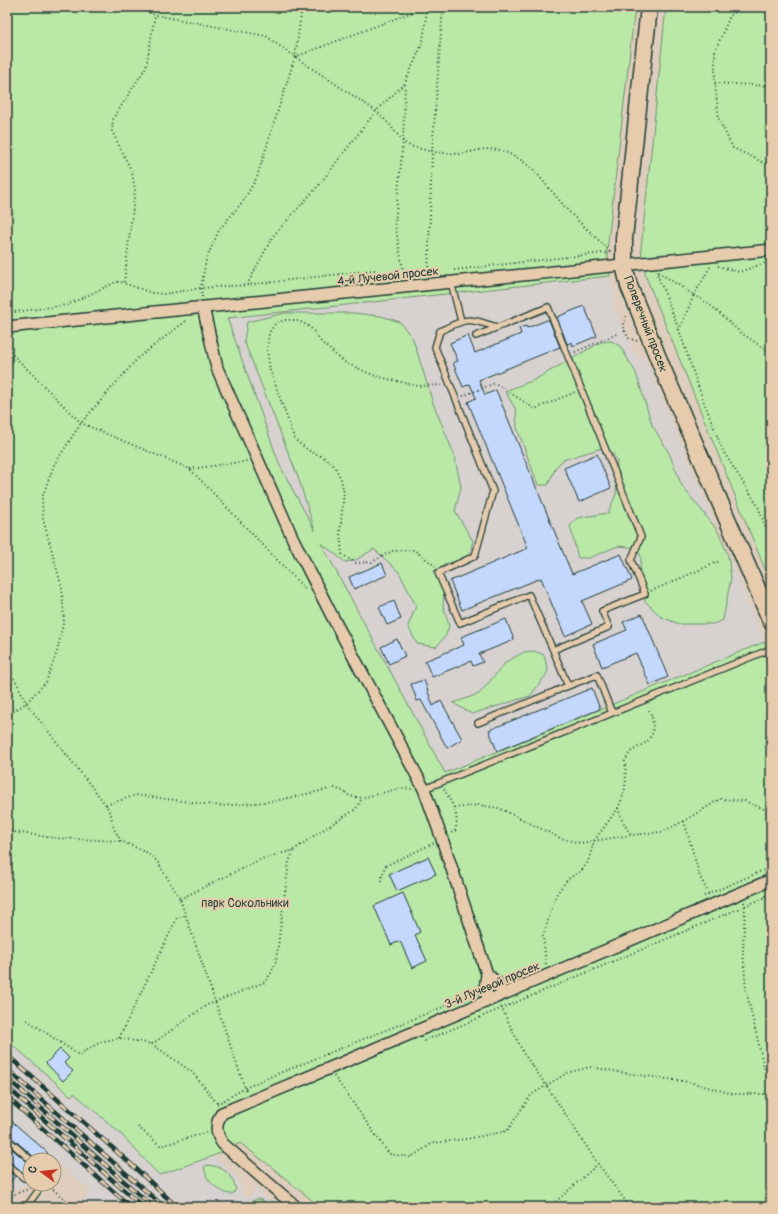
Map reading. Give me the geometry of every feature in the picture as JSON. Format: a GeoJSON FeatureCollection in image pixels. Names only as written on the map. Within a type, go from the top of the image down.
{"type":"FeatureCollection","features":[{"type":"Feature","properties":{"kind":"street","name":"Поперечный просек"},"geometry":{"type":"LineString","coordinates":[[649,7],[625,230],[624,265],[629,286],[661,365],[771,621]]}},
{"type":"Feature","properties":{"kind":"street","name":"4-й Лучевой просек"},"geometry":{"type":"LineString","coordinates":[[7,327],[771,250]]}},
{"type":"Feature","properties":{"kind":"street"},"geometry":{"type":"LineString","coordinates":[[203,307],[218,368],[293,539],[333,618],[424,789],[486,974],[485,990],[496,997]]}},
{"type":"Feature","properties":{"kind":"street","name":"3-й Лучевой просек"},"geometry":{"type":"LineString","coordinates":[[222,1112],[332,1073],[496,997],[771,880]]}},
{"type":"Feature","properties":{"kind":"street"},"geometry":{"type":"LineString","coordinates":[[222,1112],[216,1129],[218,1137],[223,1144],[296,1207]]}},
{"type":"Feature","properties":{"kind":"lane"},"geometry":{"type":"LineString","coordinates":[[451,282],[461,321]]}},
{"type":"Feature","properties":{"kind":"lane"},"geometry":{"type":"LineString","coordinates":[[476,336],[548,306],[640,537],[631,560],[645,594],[602,612],[609,627],[553,650]]}},
{"type":"Feature","properties":{"kind":"lane"},"geometry":{"type":"LineString","coordinates":[[497,327],[470,319],[461,321],[440,331],[434,347],[493,491],[475,556],[438,573],[460,623],[529,594],[568,686]]}},
{"type":"Feature","properties":{"kind":"lane"},"geometry":{"type":"LineString","coordinates":[[424,789],[771,648]]}},
{"type":"Feature","properties":{"kind":"lane"},"geometry":{"type":"LineString","coordinates":[[478,723],[597,675],[612,713]]}},
{"type":"Feature","properties":{"kind":"lane"},"geometry":{"type":"LineString","coordinates":[[7,1139],[22,1153]]}},
{"type":"Feature","properties":{"kind":"lane"},"geometry":{"type":"LineString","coordinates":[[7,1164],[22,1176]]}},
{"type":"Feature","properties":{"kind":"lane"},"geometry":{"type":"LineString","coordinates":[[27,1206],[39,1192]]}},
{"type":"Feature","properties":{"kind":"lane"},"geometry":{"type":"LineString","coordinates":[[17,1207],[37,1207]]}},
{"type":"Feature","properties":{"kind":"path"},"geometry":{"type":"LineString","coordinates":[[134,7],[155,15],[266,36],[376,111],[390,125],[403,142],[418,149],[432,152],[459,154],[485,149],[502,150],[518,158],[532,168],[572,214],[611,252],[450,271]]}},
{"type":"Feature","properties":{"kind":"path"},"geometry":{"type":"LineString","coordinates":[[7,716],[26,703],[46,682],[57,652],[64,619],[62,588],[43,519],[42,498],[54,465],[81,423],[138,358],[203,307],[201,288],[206,260],[219,230],[244,200],[257,177],[295,57],[302,7]]}},
{"type":"Feature","properties":{"kind":"path"},"geometry":{"type":"LineString","coordinates":[[295,57],[427,7],[423,42],[405,83],[403,142],[395,224],[404,276]]}},
{"type":"Feature","properties":{"kind":"path"},"geometry":{"type":"LineString","coordinates":[[435,273],[427,274],[427,269],[432,152],[443,7]]}},
{"type":"Feature","properties":{"kind":"path"},"geometry":{"type":"LineString","coordinates":[[741,7],[730,16],[715,51],[715,83],[720,120],[733,148],[771,166]]}},
{"type":"Feature","properties":{"kind":"path"},"geometry":{"type":"LineString","coordinates":[[124,282],[134,190],[132,172],[112,131],[113,119],[146,67],[155,15]]}},
{"type":"Feature","properties":{"kind":"path"},"geometry":{"type":"LineString","coordinates":[[247,285],[273,236],[319,185],[376,111],[405,83]]}},
{"type":"Feature","properties":{"kind":"path"},"geometry":{"type":"LineString","coordinates":[[715,83],[771,86]]}},
{"type":"Feature","properties":{"kind":"path"},"geometry":{"type":"LineString","coordinates":[[679,330],[694,295],[712,264]]}},
{"type":"Feature","properties":{"kind":"path"},"geometry":{"type":"LineString","coordinates":[[7,313],[67,305],[107,288],[116,282],[124,282],[152,293],[164,294],[201,288],[247,285],[374,270],[390,278]]}},
{"type":"Feature","properties":{"kind":"path"},"geometry":{"type":"LineString","coordinates":[[771,353],[740,332],[708,303],[655,270],[679,330],[699,390],[723,451],[758,506],[771,543]]}},
{"type":"Feature","properties":{"kind":"path"},"geometry":{"type":"LineString","coordinates":[[628,314],[623,324],[625,331],[628,338],[640,343]]}},
{"type":"Feature","properties":{"kind":"path"},"geometry":{"type":"LineString","coordinates":[[438,573],[434,565],[414,550],[392,551],[372,562],[355,564],[342,554],[340,532],[344,493],[341,479],[335,467],[325,458],[311,452],[295,440],[270,370],[267,350],[269,333],[275,324],[284,320],[294,320],[311,328],[322,343],[344,362],[375,376],[418,386],[450,385]]}},
{"type":"Feature","properties":{"kind":"path"},"geometry":{"type":"LineString","coordinates":[[568,355],[619,334]]}},
{"type":"Feature","properties":{"kind":"path"},"geometry":{"type":"LineString","coordinates":[[7,349],[81,423],[190,469],[311,595]]}},
{"type":"Feature","properties":{"kind":"path"},"geometry":{"type":"LineString","coordinates":[[456,398],[495,383],[535,409],[582,389]]}},
{"type":"Feature","properties":{"kind":"path"},"geometry":{"type":"LineString","coordinates":[[190,469],[258,460]]}},
{"type":"Feature","properties":{"kind":"path"},"geometry":{"type":"LineString","coordinates":[[645,594],[720,561]]}},
{"type":"Feature","properties":{"kind":"path"},"geometry":{"type":"LineString","coordinates":[[7,674],[15,679],[26,703],[106,805],[111,815],[114,829],[120,841]]}},
{"type":"Feature","properties":{"kind":"path"},"geometry":{"type":"LineString","coordinates":[[546,964],[543,936],[557,893],[568,879],[580,872],[588,862],[594,841],[618,808],[624,794],[626,780],[625,762],[630,752],[647,742],[652,734],[652,717],[645,700]]}},
{"type":"Feature","properties":{"kind":"path"},"geometry":{"type":"LineString","coordinates":[[381,881],[385,866],[442,839],[455,830],[457,818],[454,808],[440,783]]}},
{"type":"Feature","properties":{"kind":"path"},"geometry":{"type":"LineString","coordinates":[[106,805],[136,795],[221,806],[274,801],[334,788],[343,791],[350,796],[362,798],[401,788],[424,789]]}},
{"type":"Feature","properties":{"kind":"path"},"geometry":{"type":"LineString","coordinates":[[180,899],[261,859],[294,850],[356,809],[362,798]]}},
{"type":"Feature","properties":{"kind":"path"},"geometry":{"type":"LineString","coordinates":[[454,808],[478,805],[499,808],[560,838],[580,843],[630,835],[662,832],[684,821],[720,799],[745,801],[771,812]]}},
{"type":"Feature","properties":{"kind":"path"},"geometry":{"type":"LineString","coordinates":[[618,808],[622,820],[630,835]]}},
{"type":"Feature","properties":{"kind":"path"},"geometry":{"type":"LineString","coordinates":[[684,821],[700,877],[709,894]]}},
{"type":"Feature","properties":{"kind":"path"},"geometry":{"type":"LineString","coordinates":[[7,831],[54,838],[120,841],[146,852],[157,861],[180,899],[250,1101]]}},
{"type":"Feature","properties":{"kind":"path"},"geometry":{"type":"LineString","coordinates":[[152,1044],[207,1005],[265,982],[276,961],[290,862],[294,850]]}},
{"type":"Feature","properties":{"kind":"path"},"geometry":{"type":"LineString","coordinates":[[741,893],[745,907],[743,950],[746,990],[771,1097]]}},
{"type":"Feature","properties":{"kind":"path"},"geometry":{"type":"LineString","coordinates":[[417,1043],[771,895]]}},
{"type":"Feature","properties":{"kind":"path"},"geometry":{"type":"LineString","coordinates":[[119,1038],[177,918],[185,915]]}},
{"type":"Feature","properties":{"kind":"path"},"geometry":{"type":"LineString","coordinates":[[496,997],[524,1054],[598,1164],[630,1207]]}},
{"type":"Feature","properties":{"kind":"path"},"geometry":{"type":"LineString","coordinates":[[27,1020],[79,1054],[100,1042],[119,1038],[152,1044],[192,1072],[214,1098],[222,1112]]}},
{"type":"Feature","properties":{"kind":"path"},"geometry":{"type":"LineString","coordinates":[[332,1073],[389,1154],[411,1157],[433,1143],[466,1139],[507,1130],[530,1096],[567,1073],[590,1067],[625,1074],[689,1082],[733,1094],[770,1094]]}},
{"type":"Feature","properties":{"kind":"path"},"geometry":{"type":"LineString","coordinates":[[332,1073],[342,1075]]}},
{"type":"Feature","properties":{"kind":"path"},"geometry":{"type":"LineString","coordinates":[[138,1127],[161,1146],[216,1129]]}},
{"type":"Feature","properties":{"kind":"path"},"geometry":{"type":"LineString","coordinates":[[550,1207],[598,1164]]}},
{"type":"Feature","properties":{"kind":"path"},"geometry":{"type":"LineString","coordinates":[[7,1197],[22,1192]]}},
{"type":"Feature","properties":{"kind":"path"},"geometry":{"type":"LineString","coordinates":[[57,1192],[71,1204]]}},
{"type":"Feature","properties":{"kind":"shaded area"},"geometry":{"type":"Polygon","coordinates":[[[610,276],[615,296],[613,306],[635,356],[646,360],[764,642],[445,773],[280,466],[226,318],[610,276]]]}},
{"type":"Feature","properties":{"kind":"shaded area"},"geometry":{"type":"Polygon","coordinates":[[[7,1034],[120,1133],[159,1175],[213,1156],[240,1180],[243,1195],[249,1197],[257,1189],[278,1207],[77,1207],[91,1191],[62,1166],[62,1152],[22,1152],[22,1186],[7,1192],[7,1034]]]}},
{"type":"Feature","properties":{"kind":"green space","name":"парк Сокольники"},"geometry":{"type":"Polygon","coordinates":[[[7,7],[635,7],[607,251],[610,276],[227,318],[280,466],[315,531],[298,477],[244,341],[247,322],[285,313],[353,313],[381,316],[400,322],[413,339],[433,403],[454,454],[461,487],[455,511],[473,541],[469,555],[455,562],[444,564],[441,575],[444,596],[443,606],[449,626],[446,635],[436,647],[417,644],[408,626],[416,606],[399,572],[374,549],[356,560],[345,562],[321,543],[445,773],[764,642],[771,660],[771,1207],[320,1207],[240,1143],[213,1156],[159,1175],[120,1133],[74,1093],[71,1096],[7,1040],[7,7]]]}},
{"type":"Feature","properties":{"kind":"green space"},"geometry":{"type":"Polygon","coordinates":[[[666,7],[771,7],[771,584],[646,277],[641,249],[666,7]]]}},
{"type":"Feature","properties":{"kind":"green space"},"geometry":{"type":"Polygon","coordinates":[[[611,341],[620,346],[636,373],[652,425],[669,453],[682,486],[718,531],[728,555],[731,578],[723,620],[713,624],[679,624],[661,617],[645,601],[639,579],[641,558],[638,548],[618,546],[589,558],[578,558],[570,526],[577,518],[608,513],[616,494],[617,461],[612,452],[602,448],[563,460],[556,467],[548,485],[538,485],[517,428],[516,410],[505,391],[534,380],[601,342],[611,341]]]}},
{"type":"Feature","properties":{"kind":"green space"},"geometry":{"type":"Polygon","coordinates":[[[534,651],[544,655],[548,670],[546,675],[530,696],[472,714],[453,703],[479,694],[506,662],[524,652],[534,651]]]}},
{"type":"Feature","properties":{"kind":"green space"},"geometry":{"type":"Polygon","coordinates":[[[207,1165],[218,1167],[229,1175],[236,1189],[233,1194],[223,1192],[210,1182],[204,1167],[207,1165]]]}},
{"type":"Feature","properties":{"kind":"green space"},"geometry":{"type":"Polygon","coordinates":[[[257,1199],[262,1200],[273,1207],[249,1207],[248,1203],[257,1199]]]}},
{"type":"Feature","properties":{"kind":"building"},"geometry":{"type":"Polygon","coordinates":[[[584,306],[597,336],[573,346],[572,342],[567,344],[557,317],[584,306]]]}},
{"type":"Feature","properties":{"kind":"building"},"geometry":{"type":"Polygon","coordinates":[[[549,320],[560,347],[479,380],[485,395],[496,390],[572,574],[621,554],[632,580],[582,601],[592,624],[565,636],[541,578],[462,610],[450,581],[528,548],[468,402],[476,398],[470,384],[463,387],[453,363],[458,361],[450,343],[468,335],[475,353],[521,334],[519,328],[526,326],[527,328],[549,320]]]}},
{"type":"Feature","properties":{"kind":"building"},"geometry":{"type":"Polygon","coordinates":[[[597,454],[611,488],[579,502],[564,468],[597,454]]]}},
{"type":"Feature","properties":{"kind":"building"},"geometry":{"type":"Polygon","coordinates":[[[382,563],[387,575],[354,589],[349,577],[382,563]]]}},
{"type":"Feature","properties":{"kind":"building"},"geometry":{"type":"Polygon","coordinates":[[[394,601],[401,619],[387,625],[379,607],[394,601]]]}},
{"type":"Feature","properties":{"kind":"building"},"geometry":{"type":"Polygon","coordinates":[[[642,614],[668,677],[650,685],[636,653],[602,667],[593,644],[627,630],[623,622],[642,614]]]}},
{"type":"Feature","properties":{"kind":"building"},"geometry":{"type":"Polygon","coordinates":[[[506,619],[514,640],[479,654],[483,662],[473,666],[471,661],[432,677],[425,661],[464,645],[461,637],[506,619]]]}},
{"type":"Feature","properties":{"kind":"building"},"geometry":{"type":"Polygon","coordinates":[[[397,639],[405,656],[389,664],[381,647],[397,639]]]}},
{"type":"Feature","properties":{"kind":"building"},"geometry":{"type":"Polygon","coordinates":[[[424,680],[433,706],[441,701],[462,739],[447,748],[421,700],[417,701],[411,684],[424,680]]]}},
{"type":"Feature","properties":{"kind":"building"},"geometry":{"type":"Polygon","coordinates":[[[592,688],[600,709],[497,751],[489,730],[592,688]]]}},
{"type":"Feature","properties":{"kind":"building"},"geometry":{"type":"Polygon","coordinates":[[[428,857],[436,874],[397,891],[389,874],[428,857]]]}},
{"type":"Feature","properties":{"kind":"building"},"geometry":{"type":"Polygon","coordinates":[[[403,893],[420,932],[415,935],[427,961],[412,968],[400,941],[391,945],[374,906],[403,893]]]}},
{"type":"Feature","properties":{"kind":"building"},"geometry":{"type":"Polygon","coordinates":[[[60,1049],[69,1058],[64,1063],[73,1071],[63,1081],[46,1063],[60,1049]]]}},
{"type":"Feature","properties":{"kind":"building"},"geometry":{"type":"Polygon","coordinates":[[[7,1117],[47,1152],[28,1152],[7,1135],[7,1117]]]}},
{"type":"Feature","properties":{"kind":"building"},"geometry":{"type":"Polygon","coordinates":[[[7,1145],[22,1157],[22,1172],[7,1160],[7,1145]]]}},
{"type":"Feature","properties":{"kind":"building"},"geometry":{"type":"Polygon","coordinates":[[[7,1170],[15,1176],[7,1186],[7,1170]]]}},
{"type":"Feature","properties":{"kind":"railway"},"geometry":{"type":"LineString","coordinates":[[7,1055],[132,1165],[177,1207]]}},
{"type":"Feature","properties":{"kind":"railway"},"geometry":{"type":"LineString","coordinates":[[7,1069],[164,1207]]}},
{"type":"Feature","properties":{"kind":"railway"},"geometry":{"type":"LineString","coordinates":[[7,1078],[153,1207]]}},
{"type":"Feature","properties":{"kind":"railway"},"geometry":{"type":"LineString","coordinates":[[7,1087],[143,1207]]}},
{"type":"Feature","properties":{"kind":"railway"},"geometry":{"type":"LineString","coordinates":[[7,1097],[131,1207]]}}]}
